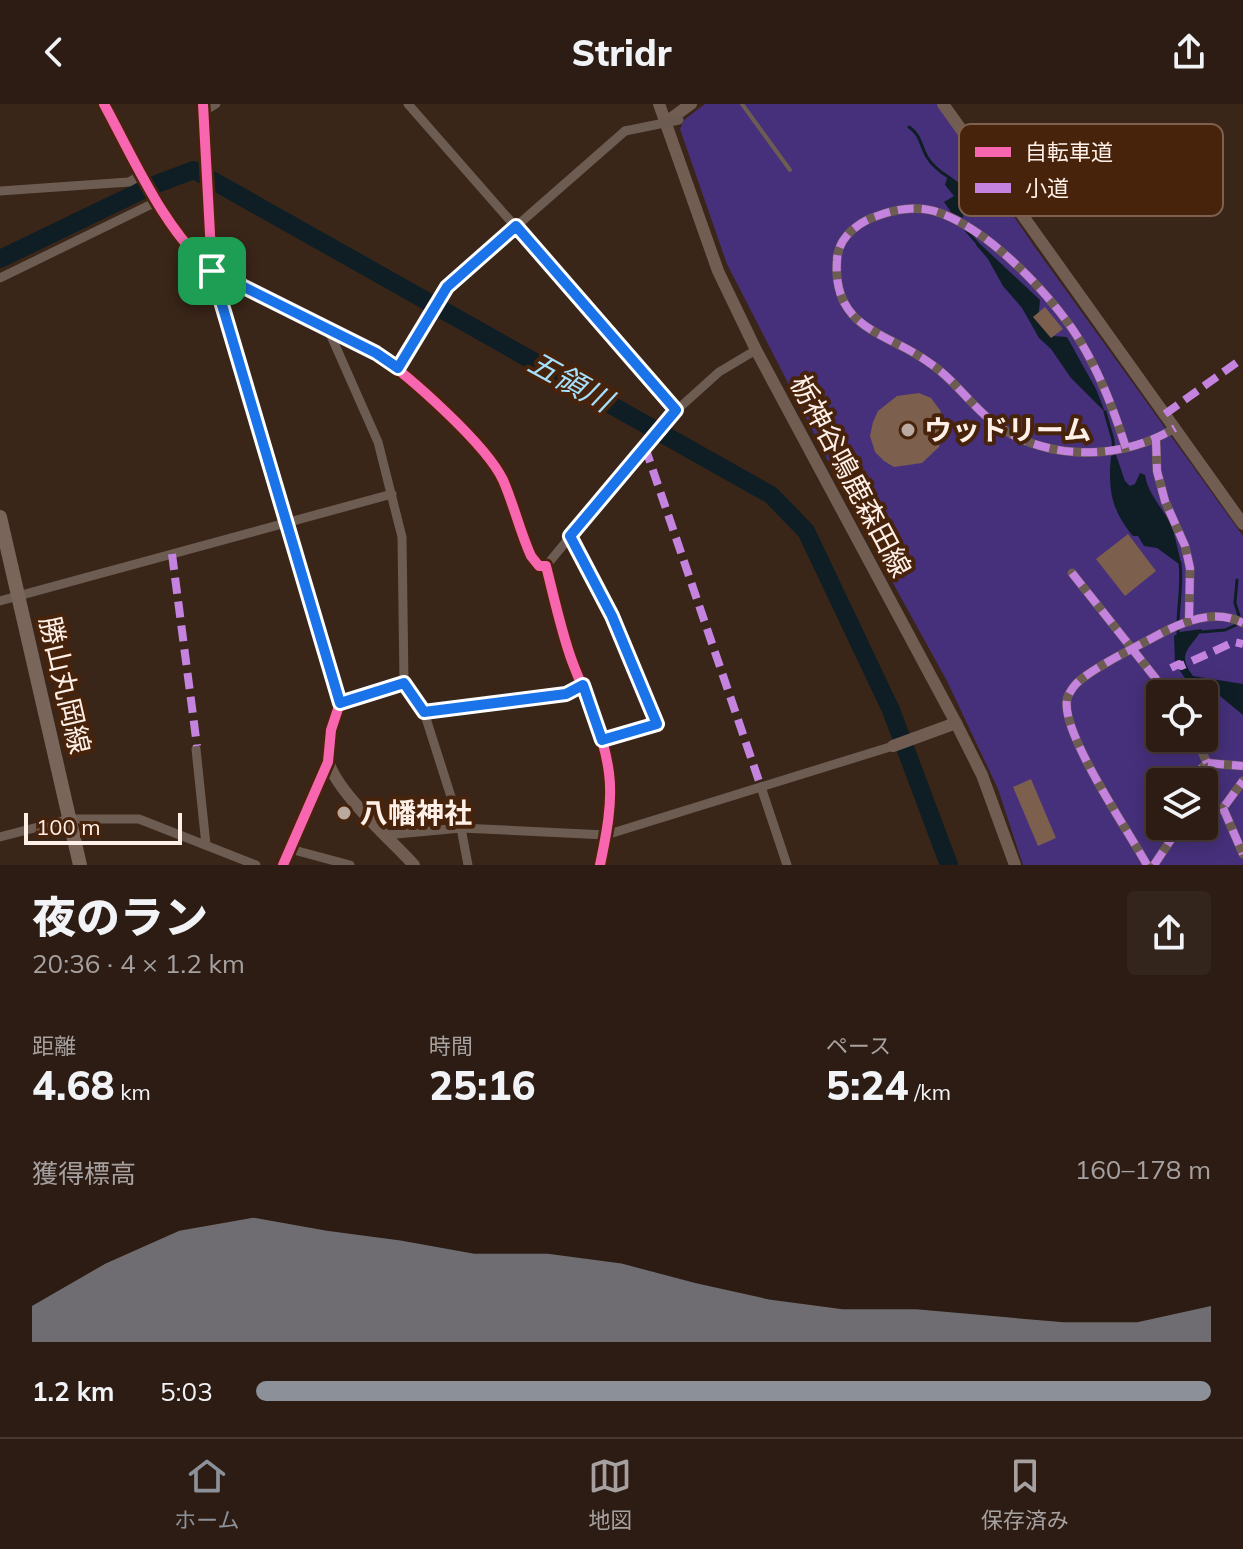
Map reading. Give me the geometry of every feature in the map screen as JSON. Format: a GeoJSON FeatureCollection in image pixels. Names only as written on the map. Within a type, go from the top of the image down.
{"type":"FeatureCollection","features":[{"type":"Feature","properties":{"kind":"main road","name":"勝山丸岡線"},"geometry":{"type":"LineString","coordinates":[[0,517],[80,865]]}},
{"type":"Feature","properties":{"kind":"street"},"geometry":{"type":"LineString","coordinates":[[104,104],[183,240],[212,271],[376,353],[398,368],[489,459],[503,479],[531,556],[539,566],[546,566]]}},
{"type":"Feature","properties":{"kind":"street"},"geometry":{"type":"LineString","coordinates":[[408,104],[676,410]]}},
{"type":"Feature","properties":{"kind":"street","name":"栃神谷鳴鹿森田線"},"geometry":{"type":"LineString","coordinates":[[659,104],[672,121],[718,271],[756,350],[956,723],[982,775],[1015,865]]}},
{"type":"Feature","properties":{"kind":"street"},"geometry":{"type":"LineString","coordinates":[[398,368],[447,287],[625,131],[672,121],[691,104]]}},
{"type":"Feature","properties":{"kind":"street"},"geometry":{"type":"LineString","coordinates":[[943,104],[959,126]]}},
{"type":"Feature","properties":{"kind":"street"},"geometry":{"type":"LineString","coordinates":[[208,106],[212,271],[340,703],[331,730],[328,762],[283,865]]}},
{"type":"Feature","properties":{"kind":"street"},"geometry":{"type":"LineString","coordinates":[[0,191],[129,182],[143,174]]}},
{"type":"Feature","properties":{"kind":"street"},"geometry":{"type":"LineString","coordinates":[[0,278],[158,201]]}},
{"type":"Feature","properties":{"kind":"street"},"geometry":{"type":"LineString","coordinates":[[1126,448],[1109,401],[1071,328],[1040,290],[963,223],[931,210],[898,209],[864,220],[846,236],[837,257],[838,282],[846,304],[863,326],[928,361],[953,381],[988,419],[1018,437],[1060,451],[1106,453],[1126,448],[1156,440],[1175,428]]}},
{"type":"Feature","properties":{"kind":"street"},"geometry":{"type":"LineString","coordinates":[[1023,216],[1243,524]]}},
{"type":"Feature","properties":{"kind":"street"},"geometry":{"type":"LineString","coordinates":[[328,329],[378,442],[392,494],[402,537],[404,683],[424,712],[461,828],[468,865]]}},
{"type":"Feature","properties":{"kind":"street"},"geometry":{"type":"LineString","coordinates":[[546,566],[663,423],[734,360],[756,350]]}},
{"type":"Feature","properties":{"kind":"street"},"geometry":{"type":"LineString","coordinates":[[1156,440],[1157,471],[1190,568],[1189,621]]}},
{"type":"Feature","properties":{"kind":"street"},"geometry":{"type":"LineString","coordinates":[[0,601],[392,494]]}},
{"type":"Feature","properties":{"kind":"street"},"geometry":{"type":"LineString","coordinates":[[570,536],[612,616],[657,724],[602,740]]}},
{"type":"Feature","properties":{"kind":"street"},"geometry":{"type":"LineString","coordinates":[[546,566],[572,660],[602,740],[609,774],[606,835],[600,865]]}},
{"type":"Feature","properties":{"kind":"street"},"geometry":{"type":"LineString","coordinates":[[1072,573],[1157,680]]}},
{"type":"Feature","properties":{"kind":"street"},"geometry":{"type":"LineString","coordinates":[[1147,865],[1086,763],[1068,716],[1067,698],[1077,683],[1132,649],[1189,621],[1211,616],[1233,618],[1243,623]]}},
{"type":"Feature","properties":{"kind":"street"},"geometry":{"type":"LineString","coordinates":[[340,703],[404,683]]}},
{"type":"Feature","properties":{"kind":"street"},"geometry":{"type":"LineString","coordinates":[[424,712],[566,694],[583,685]]}},
{"type":"Feature","properties":{"kind":"street"},"geometry":{"type":"LineString","coordinates":[[386,835],[461,828],[606,835],[893,746],[956,723]]}},
{"type":"Feature","properties":{"kind":"street"},"geometry":{"type":"LineString","coordinates":[[196,749],[206,845]]}},
{"type":"Feature","properties":{"kind":"street"},"geometry":{"type":"LineString","coordinates":[[1202,752],[1207,763]]}},
{"type":"Feature","properties":{"kind":"street"},"geometry":{"type":"LineString","coordinates":[[328,762],[347,792],[414,865]]}},
{"type":"Feature","properties":{"kind":"street"},"geometry":{"type":"LineString","coordinates":[[1202,768],[1207,763],[1243,766]]}},
{"type":"Feature","properties":{"kind":"street"},"geometry":{"type":"LineString","coordinates":[[1218,810],[1223,808],[1243,781]]}},
{"type":"Feature","properties":{"kind":"street"},"geometry":{"type":"LineString","coordinates":[[761,787],[787,865]]}},
{"type":"Feature","properties":{"kind":"street"},"geometry":{"type":"LineString","coordinates":[[1223,808],[1243,854]]}},
{"type":"Feature","properties":{"kind":"street"},"geometry":{"type":"LineString","coordinates":[[0,837],[69,819],[139,819],[256,865]]}},
{"type":"Feature","properties":{"kind":"street"},"geometry":{"type":"LineString","coordinates":[[1154,865],[1171,840]]}},
{"type":"Feature","properties":{"kind":"street"},"geometry":{"type":"LineString","coordinates":[[290,849],[350,865]]}},
{"type":"Feature","properties":{"kind":"lane"},"geometry":{"type":"LineString","coordinates":[[742,104],[790,170]]}},
{"type":"Feature","properties":{"kind":"shaded area"},"geometry":{"type":"Polygon","coordinates":[[[705,104],[937,104],[959,136],[959,216],[1014,216],[1243,536],[1243,865],[1023,865],[998,789],[947,681],[861,525],[727,264],[680,129],[684,120],[705,104]]]}},
{"type":"Feature","properties":{"kind":"shaded area"},"geometry":{"type":"Polygon","coordinates":[[[948,175],[959,183],[959,216],[951,212],[944,202],[954,196],[945,185],[948,175]]]}},
{"type":"Feature","properties":{"kind":"shaded area"},"geometry":{"type":"Polygon","coordinates":[[[979,243],[1040,300],[1038,320],[1052,336],[1067,337],[1105,412],[1071,378],[1051,349],[1039,338],[1022,308],[976,245],[979,243]]]}},
{"type":"Feature","properties":{"kind":"shaded area"},"geometry":{"type":"Polygon","coordinates":[[[1116,455],[1125,481],[1130,486],[1135,484],[1140,473],[1145,475],[1172,528],[1179,564],[1157,548],[1144,546],[1120,517],[1110,479],[1111,456],[1116,455]]]}},
{"type":"Feature","properties":{"kind":"shaded area"},"geometry":{"type":"Polygon","coordinates":[[[1202,629],[1187,651],[1185,661],[1193,676],[1218,680],[1186,680],[1175,663],[1174,636],[1180,632],[1202,629]]]}},
{"type":"Feature","properties":{"kind":"shaded area"},"geometry":{"type":"Polygon","coordinates":[[[1218,680],[1243,684],[1243,715],[1220,696],[1218,680]]]}},
{"type":"Feature","properties":{"kind":"building"},"geometry":{"type":"Polygon","coordinates":[[[1045,307],[1063,329],[1051,338],[1033,317],[1045,307]]]}},
{"type":"Feature","properties":{"kind":"building","name":"ウッドリーム"},"geometry":{"type":"Polygon","coordinates":[[[919,393],[931,398],[940,410],[945,424],[939,447],[922,463],[894,467],[875,452],[870,436],[873,422],[878,411],[897,396],[919,393]]]}},
{"type":"Feature","properties":{"kind":"building"},"geometry":{"type":"Polygon","coordinates":[[[1128,534],[1156,571],[1125,596],[1096,559],[1128,534]]]}},
{"type":"Feature","properties":{"kind":"building"},"geometry":{"type":"Polygon","coordinates":[[[1031,779],[1056,838],[1038,846],[1013,787],[1031,779]]]}},
{"type":"Feature","properties":{"kind":"waterway"},"geometry":{"type":"LineString","coordinates":[[909,127],[918,137],[929,160],[947,176]]}},
{"type":"Feature","properties":{"kind":"waterway","name":"五領川"},"geometry":{"type":"LineString","coordinates":[[0,259],[151,186],[194,170],[771,495],[806,531],[891,710],[949,865]]}},
{"type":"Feature","properties":{"kind":"waterway"},"geometry":{"type":"LineString","coordinates":[[966,230],[978,244]]}},
{"type":"Feature","properties":{"kind":"waterway"},"geometry":{"type":"LineString","coordinates":[[1105,412],[1114,455]]}},
{"type":"Feature","properties":{"kind":"waterway"},"geometry":{"type":"LineString","coordinates":[[1178,633],[1180,563]]}},
{"type":"Feature","properties":{"kind":"waterway"},"geometry":{"type":"LineString","coordinates":[[1201,632],[1225,630],[1236,625],[1239,616],[1235,603],[1237,580]]}},
{"type":"Feature","properties":{"kind":"marked path"},"geometry":{"type":"LineString","coordinates":[[1126,448],[1121,433],[1103,386],[1071,327],[1028,276],[991,243],[953,219],[920,209],[900,210],[872,218],[846,237],[838,251],[838,284],[853,316],[866,327],[915,353],[939,370],[988,418],[1009,432],[1031,443],[1080,452],[1105,451],[1129,447],[1175,428]]}},
{"type":"Feature","properties":{"kind":"marked path"},"geometry":{"type":"LineString","coordinates":[[1165,414],[1243,358]]}},
{"type":"Feature","properties":{"kind":"marked path"},"geometry":{"type":"LineString","coordinates":[[1156,440],[1157,471],[1190,568],[1189,621]]}},
{"type":"Feature","properties":{"kind":"marked path"},"geometry":{"type":"LineString","coordinates":[[645,447],[761,787]]}},
{"type":"Feature","properties":{"kind":"marked path"},"geometry":{"type":"LineString","coordinates":[[172,554],[197,746]]}},
{"type":"Feature","properties":{"kind":"marked path"},"geometry":{"type":"LineString","coordinates":[[1072,573],[1157,680]]}},
{"type":"Feature","properties":{"kind":"marked path"},"geometry":{"type":"LineString","coordinates":[[1147,865],[1074,735],[1068,715],[1068,696],[1076,684],[1092,672],[1176,626],[1210,617],[1243,623]]}},
{"type":"Feature","properties":{"kind":"marked path"},"geometry":{"type":"LineString","coordinates":[[1171,668],[1234,642],[1243,644]]}},
{"type":"Feature","properties":{"kind":"marked path"},"geometry":{"type":"LineString","coordinates":[[1202,752],[1207,763]]}},
{"type":"Feature","properties":{"kind":"marked path"},"geometry":{"type":"LineString","coordinates":[[1202,768],[1207,763],[1243,766]]}},
{"type":"Feature","properties":{"kind":"marked path"},"geometry":{"type":"LineString","coordinates":[[1218,810],[1223,808],[1243,781]]}},
{"type":"Feature","properties":{"kind":"marked path"},"geometry":{"type":"LineString","coordinates":[[1223,808],[1243,854]]}},
{"type":"Feature","properties":{"kind":"marked path"},"geometry":{"type":"LineString","coordinates":[[1154,865],[1171,840]]}},
{"type":"Feature","properties":{"kind":"cycle path"},"geometry":{"type":"LineString","coordinates":[[104,104],[164,214],[212,271],[376,353],[446,412],[494,465],[507,489],[531,556],[539,566],[546,566],[568,650],[603,744],[610,796],[600,865]]}},
{"type":"Feature","properties":{"kind":"cycle path"},"geometry":{"type":"LineString","coordinates":[[203,104],[212,271],[340,703],[331,730],[328,762],[283,865]]}},
{"type":"Feature","properties":{"kind":"place","name":"ウッドリーム"},"geometry":{"type":"Point","coordinates":[908,430]}},
{"type":"Feature","properties":{"kind":"place","name":"八幡神社"},"geometry":{"type":"Point","coordinates":[344,813]}},
{"type":"Feature","properties":{"kind":"route"},"geometry":{"type":"LineString","coordinates":[[516,226],[676,410],[570,536],[612,616],[657,724],[602,740],[583,685],[566,694],[424,712],[404,683],[340,703],[212,271],[376,353],[398,368],[447,287],[516,226]]}}]}
